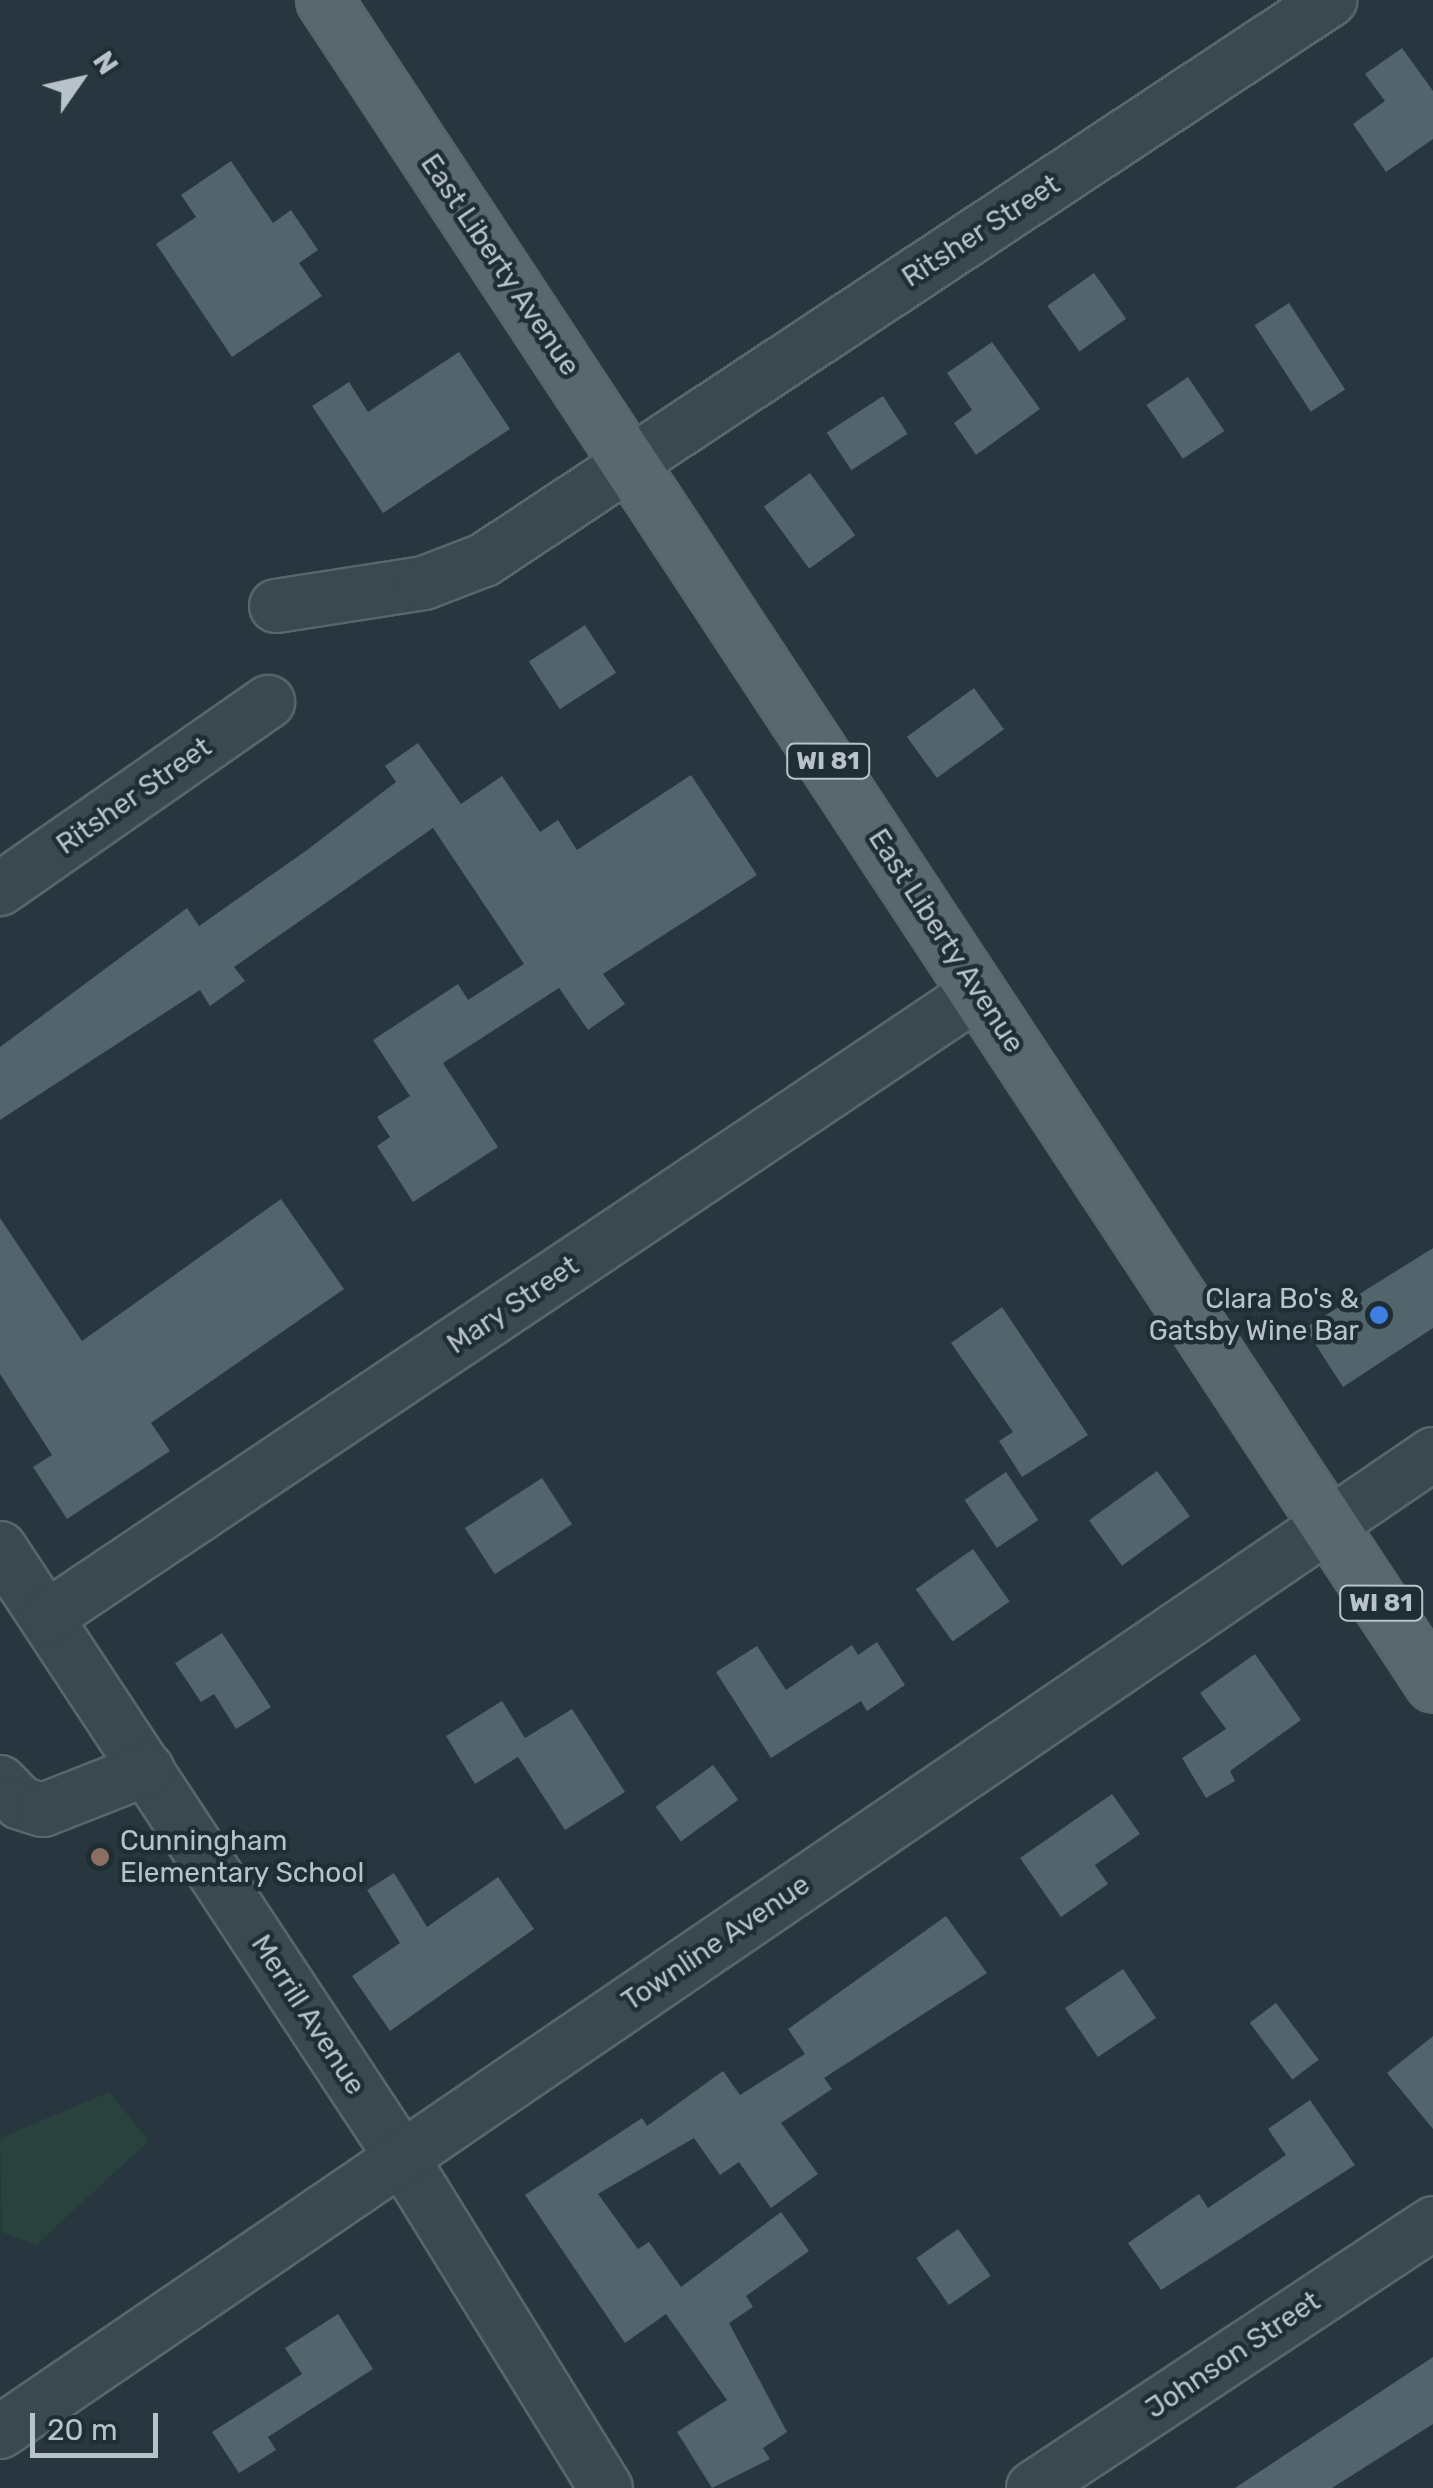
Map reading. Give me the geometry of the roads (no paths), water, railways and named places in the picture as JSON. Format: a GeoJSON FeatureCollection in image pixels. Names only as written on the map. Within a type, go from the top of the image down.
{"type":"FeatureCollection","features":[{"type":"Feature","properties":{"kind":"main road","name":"East Liberty Avenue"},"geometry":{"type":"LineString","coordinates":[[324,0],[632,462],[1433,1684]]}},
{"type":"Feature","properties":{"kind":"street","name":"Ritsher Street"},"geometry":{"type":"LineString","coordinates":[[276,606],[424,584],[484,560],[1330,0]]}},
{"type":"Feature","properties":{"kind":"street","name":"Ritsher Street"},"geometry":{"type":"LineString","coordinates":[[0,889],[268,702]]}},
{"type":"Feature","properties":{"kind":"street","name":"Mary Street"},"geometry":{"type":"LineString","coordinates":[[47,1617],[979,992]]}},
{"type":"Feature","properties":{"kind":"street","name":"Townline Avenue"},"geometry":{"type":"LineString","coordinates":[[0,2432],[1433,1454]]}},
{"type":"Feature","properties":{"kind":"street","name":"Merrill Avenue"},"geometry":{"type":"LineString","coordinates":[[0,1548],[402,2158],[606,2488]]}},
{"type":"Feature","properties":{"kind":"street"},"geometry":{"type":"LineString","coordinates":[[0,1782],[20,1802],[43,1810],[147,1769]]}},
{"type":"Feature","properties":{"kind":"street","name":"Johnson Street"},"geometry":{"type":"LineString","coordinates":[[1034,2488],[1433,2223]]}},
{"type":"Feature","properties":{"kind":"place","name":"Clara Bo's & Gatsby Wine Bar"},"geometry":{"type":"Point","coordinates":[1379,1315]}},
{"type":"Feature","properties":{"kind":"place","name":"Cunningham Elementary School"},"geometry":{"type":"Point","coordinates":[100,1857]}}]}
